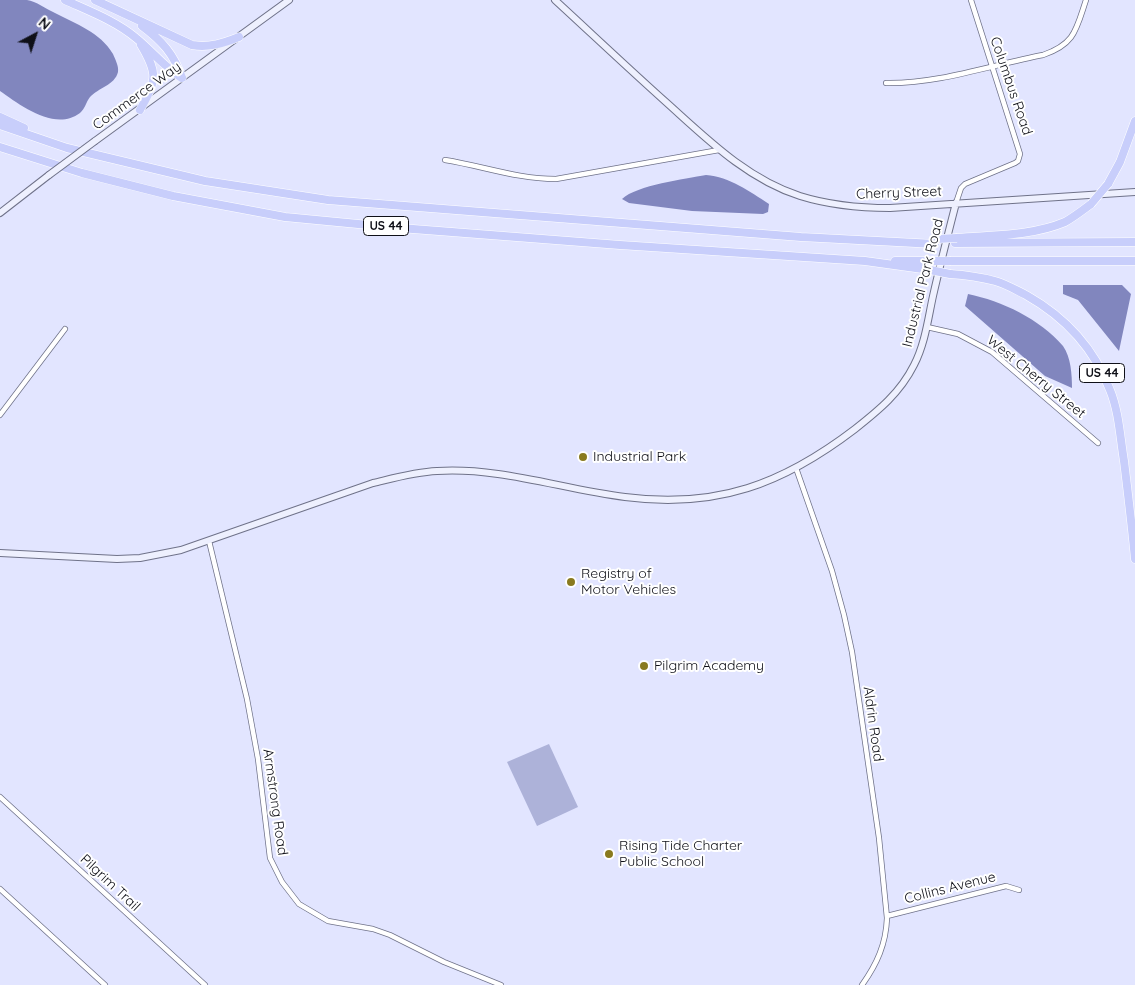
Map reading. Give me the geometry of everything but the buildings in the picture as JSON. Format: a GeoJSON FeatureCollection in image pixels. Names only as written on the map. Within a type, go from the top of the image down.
{"type":"FeatureCollection","features":[{"type":"Feature","properties":{"kind":"highway"},"geometry":{"type":"LineString","coordinates":[[65,0],[119,26],[136,37],[166,68],[182,78]]}},
{"type":"Feature","properties":{"kind":"highway"},"geometry":{"type":"LineString","coordinates":[[95,0],[192,45],[212,46],[239,37]]}},
{"type":"Feature","properties":{"kind":"highway"},"geometry":{"type":"LineString","coordinates":[[128,16],[144,28],[168,51],[176,61],[182,78]]}},
{"type":"Feature","properties":{"kind":"highway"},"geometry":{"type":"LineString","coordinates":[[136,37],[154,72],[152,88],[140,110]]}},
{"type":"Feature","properties":{"kind":"highway"},"geometry":{"type":"LineString","coordinates":[[0,118],[66,148]]}},
{"type":"Feature","properties":{"kind":"highway"},"geometry":{"type":"LineString","coordinates":[[956,240],[1044,229],[1066,221],[1091,204],[1108,184],[1123,154],[1135,121]]}},
{"type":"Feature","properties":{"kind":"highway","name":"US 44"},"geometry":{"type":"LineString","coordinates":[[0,125],[66,148],[205,181],[328,200],[898,244],[956,240]]}},
{"type":"Feature","properties":{"kind":"highway","name":"US 44"},"geometry":{"type":"LineString","coordinates":[[0,147],[82,173],[173,196],[285,216],[400,228],[865,261],[996,282],[1015,289],[1057,315],[1074,331],[1090,351],[1110,391],[1118,422],[1130,499],[1135,559]]}},
{"type":"Feature","properties":{"kind":"highway"},"geometry":{"type":"LineString","coordinates":[[956,240],[1134,242]]}},
{"type":"Feature","properties":{"kind":"highway"},"geometry":{"type":"LineString","coordinates":[[865,261],[1134,261]]}},
{"type":"Feature","properties":{"kind":"street","name":"Commerce Way"},"geometry":{"type":"LineString","coordinates":[[0,213],[95,141],[289,0]]}},
{"type":"Feature","properties":{"kind":"street","name":"Cherry Street"},"geometry":{"type":"LineString","coordinates":[[555,0],[719,150],[741,166],[767,181],[799,196],[826,202],[872,208],[1135,192]]}},
{"type":"Feature","properties":{"kind":"street","name":"Columbus Road"},"geometry":{"type":"LineString","coordinates":[[956,203],[964,184],[1009,166],[1020,158],[1018,142],[971,0]]}},
{"type":"Feature","properties":{"kind":"street"},"geometry":{"type":"LineString","coordinates":[[886,83],[911,83],[945,77],[1058,50],[1072,36],[1086,0]]}},
{"type":"Feature","properties":{"kind":"street"},"geometry":{"type":"LineString","coordinates":[[444,160],[472,164],[518,177],[556,179],[719,150]]}},
{"type":"Feature","properties":{"kind":"street","name":"Industrial Park Road"},"geometry":{"type":"LineString","coordinates":[[0,553],[124,559],[182,550],[373,483],[424,472],[482,472],[624,497],[672,500],[706,497],[737,491],[772,480],[832,446],[894,396],[908,377],[919,353],[927,327],[956,203]]}},
{"type":"Feature","properties":{"kind":"street","name":"West Cherry Street"},"geometry":{"type":"LineString","coordinates":[[927,327],[958,334],[992,352],[1098,443]]}},
{"type":"Feature","properties":{"kind":"street"},"geometry":{"type":"LineString","coordinates":[[0,415],[65,329]]}},
{"type":"Feature","properties":{"kind":"street","name":"Aldrin Road"},"geometry":{"type":"LineString","coordinates":[[796,468],[831,569],[844,615],[852,652],[879,838],[887,930],[882,950],[862,985]]}},
{"type":"Feature","properties":{"kind":"street","name":"Armstrong Road"},"geometry":{"type":"LineString","coordinates":[[209,540],[248,707],[258,759],[270,858],[282,882],[299,904],[328,921],[373,929],[390,935],[444,962],[501,985]]}},
{"type":"Feature","properties":{"kind":"street","name":"Pilgrim Trail"},"geometry":{"type":"LineString","coordinates":[[0,797],[204,985]]}},
{"type":"Feature","properties":{"kind":"street","name":"Collins Avenue"},"geometry":{"type":"LineString","coordinates":[[887,916],[1006,886],[1019,890]]}},
{"type":"Feature","properties":{"kind":"street"},"geometry":{"type":"LineString","coordinates":[[0,889],[105,985]]}},
{"type":"Feature","properties":{"kind":"shaded area"},"geometry":{"type":"Polygon","coordinates":[[[0,0],[27,0],[34,2],[94,34],[108,46],[113,54],[118,67],[116,76],[110,83],[90,97],[80,113],[70,118],[60,120],[49,118],[17,103],[0,91],[0,0]]]}},
{"type":"Feature","properties":{"kind":"shaded area"},"geometry":{"type":"Polygon","coordinates":[[[706,175],[715,176],[747,190],[769,204],[768,212],[763,214],[692,211],[629,203],[622,199],[629,194],[650,186],[706,175]]]}},
{"type":"Feature","properties":{"kind":"shaded area"},"geometry":{"type":"Polygon","coordinates":[[[1063,285],[1122,285],[1131,294],[1119,351],[1078,300],[1063,294],[1063,285]]]}},
{"type":"Feature","properties":{"kind":"shaded area"},"geometry":{"type":"Polygon","coordinates":[[[968,294],[994,301],[1020,312],[1054,336],[1068,355],[1072,388],[1045,376],[965,306],[968,294]]]}},
{"type":"Feature","properties":{"kind":"shaded area"},"geometry":{"type":"Polygon","coordinates":[[[549,744],[578,807],[537,826],[507,762],[549,744]]]}},
{"type":"Feature","properties":{"kind":"place","name":"Industrial Park"},"geometry":{"type":"Point","coordinates":[583,457]}},
{"type":"Feature","properties":{"kind":"place","name":"Registry of Motor Vehicles"},"geometry":{"type":"Point","coordinates":[571,582]}},
{"type":"Feature","properties":{"kind":"place","name":"Pilgrim Academy"},"geometry":{"type":"Point","coordinates":[644,666]}},
{"type":"Feature","properties":{"kind":"place","name":"Rising Tide Charter Public School"},"geometry":{"type":"Point","coordinates":[609,854]}}]}
